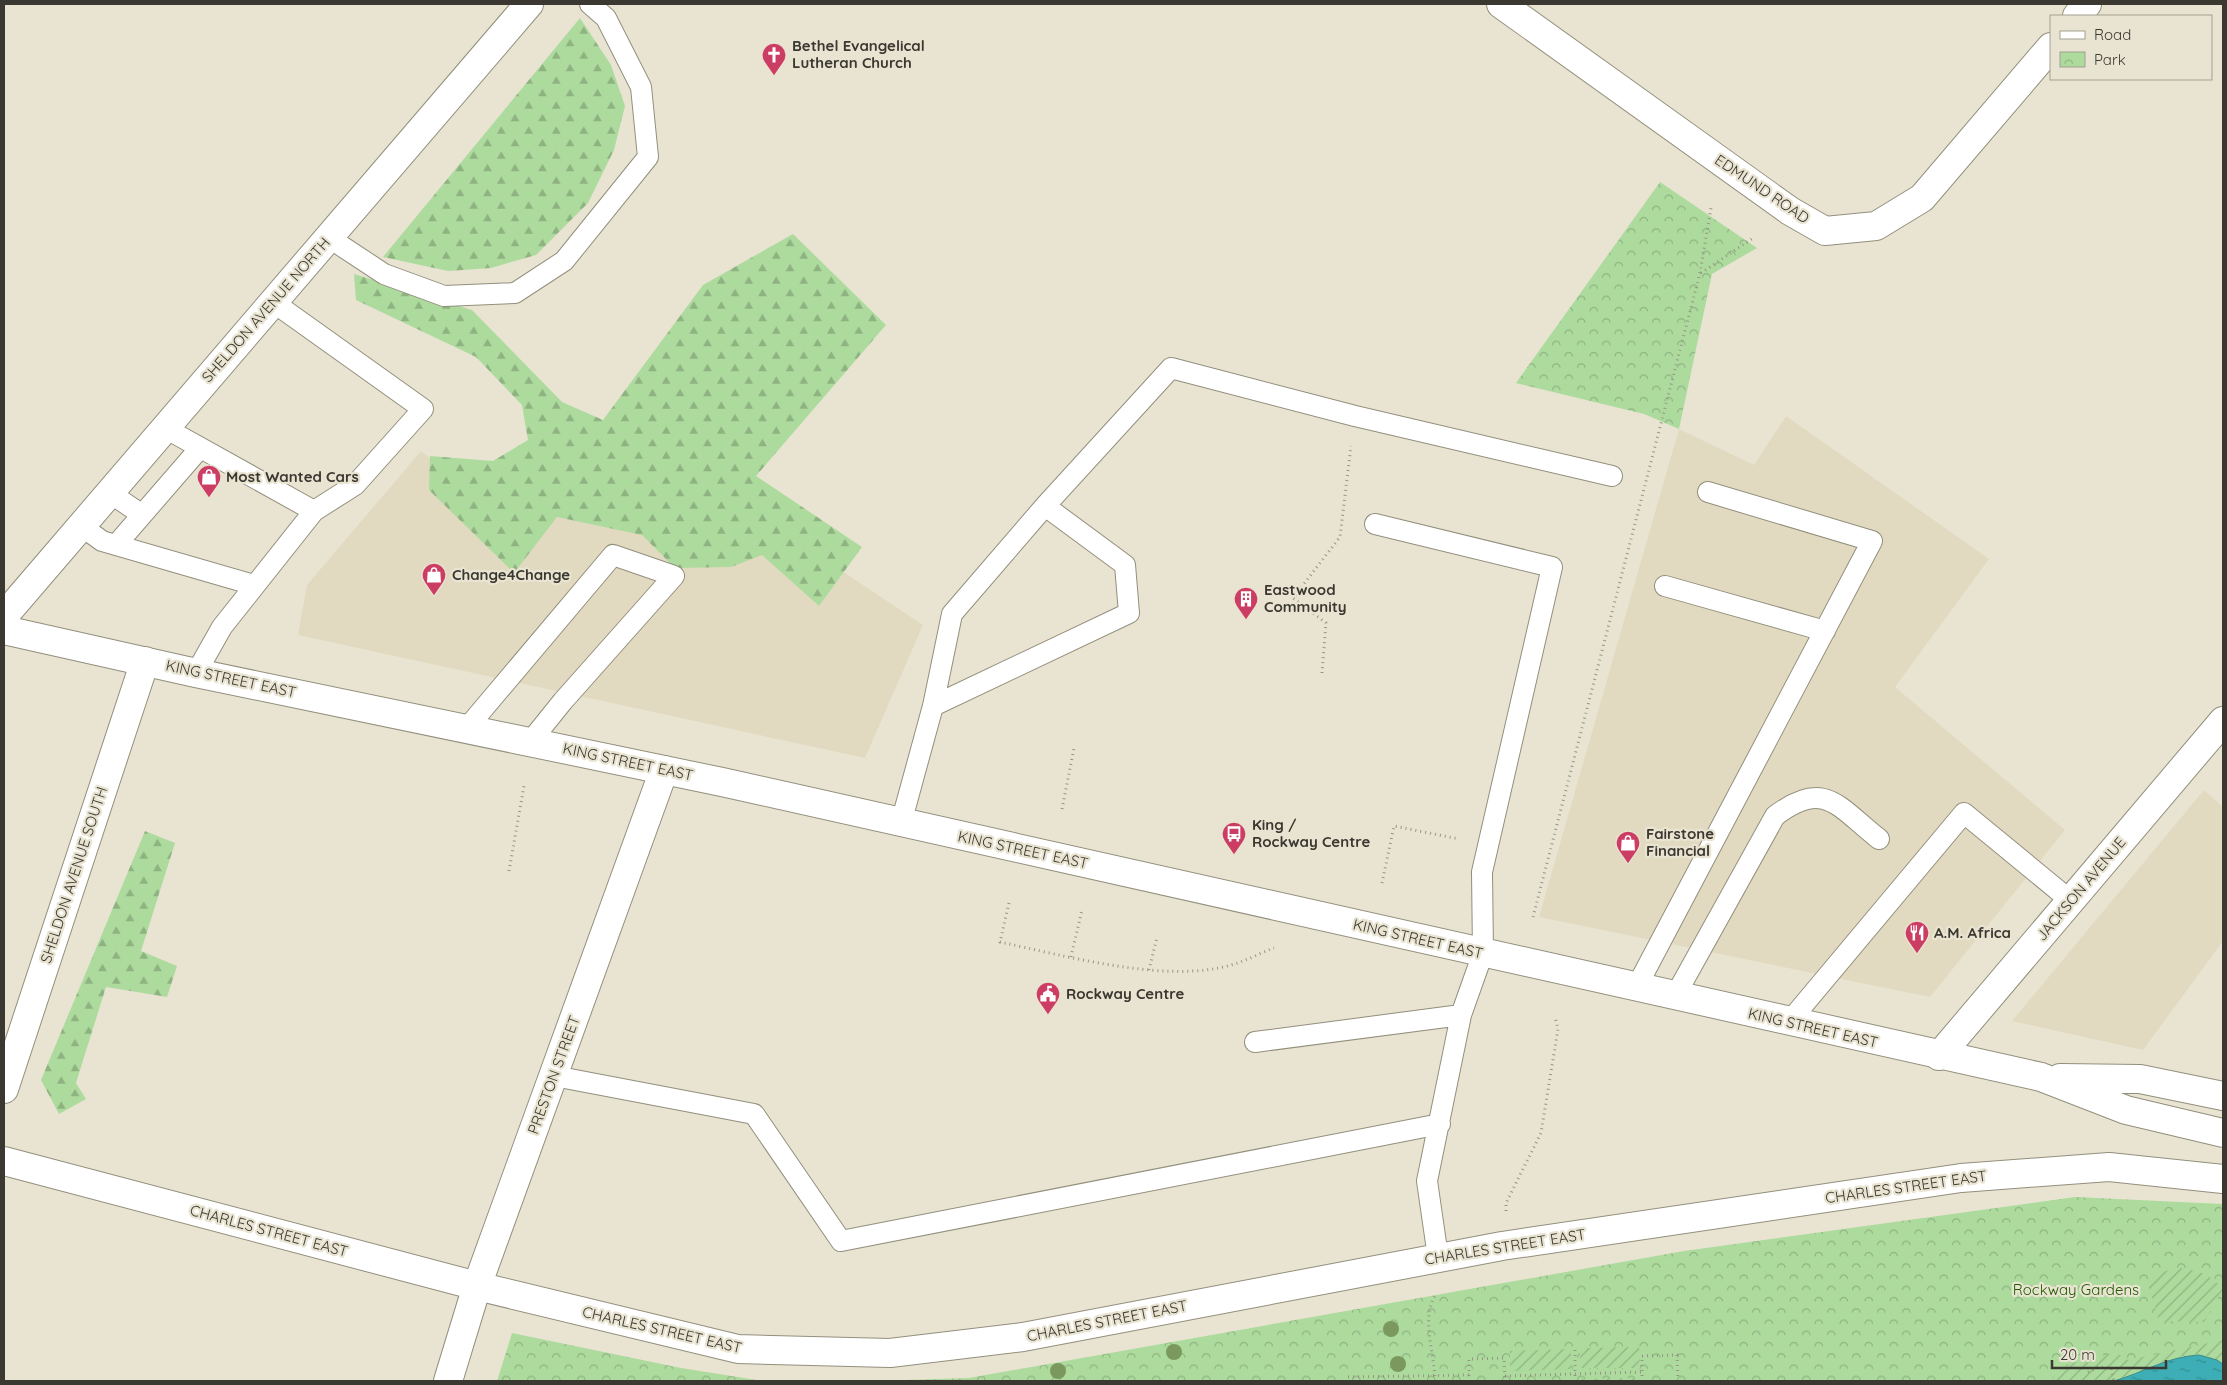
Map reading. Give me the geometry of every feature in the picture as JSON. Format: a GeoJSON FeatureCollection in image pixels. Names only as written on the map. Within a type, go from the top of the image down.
{"type":"FeatureCollection","features":[{"type":"Feature","properties":{"kind":"main road","name":"SHELDON AVENUE NORTH"},"geometry":{"type":"LineString","coordinates":[[4,616],[80,525],[110,493],[529,4]]}},
{"type":"Feature","properties":{"kind":"main road","name":"EDMUND ROAD"},"geometry":{"type":"LineString","coordinates":[[1501,4],[1790,211],[1825,231],[1876,226],[1922,198],[2050,48]]}},
{"type":"Feature","properties":{"kind":"main road"},"geometry":{"type":"LineString","coordinates":[[2078,15],[2087,4]]}},
{"type":"Feature","properties":{"kind":"main road","name":"KING STREET EAST"},"geometry":{"type":"LineString","coordinates":[[4,630],[196,673],[664,770],[1939,1056],[2041,1077],[2126,1110],[2223,1133]]}},
{"type":"Feature","properties":{"kind":"main road","name":"SHELDON AVENUE SOUTH"},"geometry":{"type":"LineString","coordinates":[[4,1089],[12,1039],[145,661]]}},
{"type":"Feature","properties":{"kind":"main road","name":"JACKSON AVENUE"},"geometry":{"type":"LineString","coordinates":[[1939,1056],[2223,721]]}},
{"type":"Feature","properties":{"kind":"main road","name":"PRESTON STREET"},"geometry":{"type":"LineString","coordinates":[[448,1381],[477,1286],[664,770]]}},
{"type":"Feature","properties":{"kind":"main road","name":"KING STREET EAST"},"geometry":{"type":"LineString","coordinates":[[2041,1077],[2140,1079],[2223,1096]]}},
{"type":"Feature","properties":{"kind":"main road","name":"CHARLES STREET EAST"},"geometry":{"type":"LineString","coordinates":[[4,1161],[477,1286],[738,1349],[890,1354],[1023,1337],[1438,1257],[1961,1178],[2110,1167],[2223,1179]]}},
{"type":"Feature","properties":{"kind":"lane"},"geometry":{"type":"LineString","coordinates":[[328,237],[384,274],[444,296],[515,293],[564,261],[648,157],[641,87],[606,18],[590,4]]}},
{"type":"Feature","properties":{"kind":"lane"},"geometry":{"type":"LineString","coordinates":[[196,673],[222,627],[314,511],[355,485],[422,409],[273,302]]}},
{"type":"Feature","properties":{"kind":"lane"},"geometry":{"type":"LineString","coordinates":[[901,823],[933,706],[952,614],[1045,506],[1171,368],[1354,416],[1612,476]]}},
{"type":"Feature","properties":{"kind":"lane"},"geometry":{"type":"LineString","coordinates":[[165,428],[314,511]]}},
{"type":"Feature","properties":{"kind":"lane"},"geometry":{"type":"LineString","coordinates":[[116,545],[200,448]]}},
{"type":"Feature","properties":{"kind":"lane"},"geometry":{"type":"LineString","coordinates":[[1636,988],[1872,541],[1708,492]]}},
{"type":"Feature","properties":{"kind":"lane"},"geometry":{"type":"LineString","coordinates":[[110,493],[142,514]]}},
{"type":"Feature","properties":{"kind":"lane"},"geometry":{"type":"LineString","coordinates":[[933,706],[1129,613],[1125,565],[1045,506]]}},
{"type":"Feature","properties":{"kind":"lane"},"geometry":{"type":"LineString","coordinates":[[1376,524],[1552,567],[1482,872],[1483,953],[1461,1015],[1427,1181],[1438,1257]]}},
{"type":"Feature","properties":{"kind":"lane"},"geometry":{"type":"LineString","coordinates":[[80,525],[102,541],[254,585]]}},
{"type":"Feature","properties":{"kind":"lane"},"geometry":{"type":"LineString","coordinates":[[467,728],[614,555],[674,576],[530,742]]}},
{"type":"Feature","properties":{"kind":"lane"},"geometry":{"type":"LineString","coordinates":[[1665,586],[1825,631]]}},
{"type":"Feature","properties":{"kind":"lane"},"geometry":{"type":"LineString","coordinates":[[1675,996],[1775,816],[1791,804],[1811,796],[1827,798],[1878,839]]}},
{"type":"Feature","properties":{"kind":"lane"},"geometry":{"type":"LineString","coordinates":[[1789,1022],[1964,813],[2071,902]]}},
{"type":"Feature","properties":{"kind":"lane"},"geometry":{"type":"LineString","coordinates":[[1255,1042],[1461,1015]]}},
{"type":"Feature","properties":{"kind":"lane"},"geometry":{"type":"LineString","coordinates":[[554,1076],[754,1114],[841,1241],[1440,1124]]}},
{"type":"Feature","properties":{"kind":"path"},"geometry":{"type":"LineString","coordinates":[[1533,917],[1700,273],[1712,208]]}},
{"type":"Feature","properties":{"kind":"path"},"geometry":{"type":"LineString","coordinates":[[1700,273],[1753,238]]}},
{"type":"Feature","properties":{"kind":"path"},"geometry":{"type":"LineString","coordinates":[[1322,673],[1326,623],[1293,598],[1340,537],[1354,416]]}},
{"type":"Feature","properties":{"kind":"path"},"geometry":{"type":"LineString","coordinates":[[1062,809],[1074,748]]}},
{"type":"Feature","properties":{"kind":"path"},"geometry":{"type":"LineString","coordinates":[[509,871],[524,786]]}},
{"type":"Feature","properties":{"kind":"path"},"geometry":{"type":"LineString","coordinates":[[1382,883],[1394,826],[1488,844]]}},
{"type":"Feature","properties":{"kind":"path"},"geometry":{"type":"LineString","coordinates":[[1009,903],[1000,942],[1109,965],[1149,970],[1190,970],[1230,966],[1274,948]]}},
{"type":"Feature","properties":{"kind":"path"},"geometry":{"type":"LineString","coordinates":[[1070,957],[1082,910]]}},
{"type":"Feature","properties":{"kind":"path"},"geometry":{"type":"LineString","coordinates":[[1149,970],[1157,937]]}},
{"type":"Feature","properties":{"kind":"path"},"geometry":{"type":"LineString","coordinates":[[1505,1219],[1506,1204],[1541,1133],[1558,1029],[1555,1017]]}},
{"type":"Feature","properties":{"kind":"path"},"geometry":{"type":"LineString","coordinates":[[1435,1379],[1429,1326],[1431,1301],[1439,1289]]}},
{"type":"Feature","properties":{"kind":"path"},"geometry":{"type":"LineString","coordinates":[[1575,1349],[1575,1381]]}},
{"type":"Feature","properties":{"kind":"path"},"geometry":{"type":"LineString","coordinates":[[1642,1381],[1642,1356],[1677,1355],[1678,1381]]}},
{"type":"Feature","properties":{"kind":"path"},"geometry":{"type":"LineString","coordinates":[[1469,1381],[1469,1359],[1504,1358],[1505,1381]]}},
{"type":"Feature","properties":{"kind":"path"},"geometry":{"type":"LineString","coordinates":[[2088,1372],[2099,1367],[2111,1368],[2114,1381]]}},
{"type":"Feature","properties":{"kind":"path"},"geometry":{"type":"LineString","coordinates":[[1505,1376],[1642,1372]]}},
{"type":"Feature","properties":{"kind":"path"},"geometry":{"type":"LineString","coordinates":[[1348,1377],[1435,1379],[1469,1375]]}},
{"type":"Feature","properties":{"kind":"shaded area"},"geometry":{"type":"Polygon","coordinates":[[[1786,416],[1989,559],[1895,687],[2065,830],[1930,997],[1539,917],[1679,429],[1754,465],[1786,416]]]}},
{"type":"Feature","properties":{"kind":"shaded area"},"geometry":{"type":"Polygon","coordinates":[[[421,451],[470,490],[803,545],[923,625],[865,758],[298,635],[307,585],[421,451]]]}},
{"type":"Feature","properties":{"kind":"shaded area"},"geometry":{"type":"Polygon","coordinates":[[[2204,790],[2223,807],[2223,941],[2143,1050],[2012,1021],[2204,790]]]}},
{"type":"Feature","properties":{"kind":"green space"},"geometry":{"type":"Polygon","coordinates":[[[580,18],[611,65],[625,106],[614,150],[588,203],[536,255],[491,268],[448,271],[383,257],[580,18]]]}},
{"type":"Feature","properties":{"kind":"green space"},"geometry":{"type":"Polygon","coordinates":[[[1660,182],[1757,248],[1712,274],[1679,429],[1644,414],[1516,383],[1660,182]]]}},
{"type":"Feature","properties":{"kind":"green space"},"geometry":{"type":"Polygon","coordinates":[[[793,234],[886,325],[756,476],[862,547],[819,606],[762,555],[731,567],[675,568],[642,535],[557,517],[514,573],[429,490],[430,456],[493,461],[528,440],[522,405],[476,357],[356,300],[354,274],[472,310],[562,402],[603,420],[703,285],[793,234]]]}},
{"type":"Feature","properties":{"kind":"green space"},"geometry":{"type":"Polygon","coordinates":[[[145,831],[175,843],[141,951],[177,966],[167,997],[106,987],[76,1083],[86,1099],[59,1114],[41,1080],[145,831]]]}},
{"type":"Feature","properties":{"kind":"green space","name":"Rockway Gardens"},"geometry":{"type":"Polygon","coordinates":[[[2075,1197],[2223,1204],[2223,1381],[871,1381],[969,1378],[1684,1251],[2075,1197]]]}},
{"type":"Feature","properties":{"kind":"green space"},"geometry":{"type":"Polygon","coordinates":[[[2180,1268],[2204,1274],[2223,1289],[2204,1322],[2159,1321],[2147,1281],[2161,1272],[2180,1268]]]}},
{"type":"Feature","properties":{"kind":"green space"},"geometry":{"type":"Polygon","coordinates":[[[512,1333],[681,1368],[763,1381],[497,1381],[512,1333]]]}},
{"type":"Feature","properties":{"kind":"green space"},"geometry":{"type":"Polygon","coordinates":[[[2223,1340],[2223,1364],[2209,1357],[2182,1356],[2127,1378],[2113,1381],[2051,1381],[2063,1368],[2090,1358],[2117,1353],[2128,1360],[2223,1340]]]}},
{"type":"Feature","properties":{"kind":"green space"},"geometry":{"type":"Polygon","coordinates":[[[1639,1347],[1640,1368],[1580,1368],[1580,1348],[1639,1347]]]}},
{"type":"Feature","properties":{"kind":"green space"},"geometry":{"type":"Polygon","coordinates":[[[1571,1349],[1571,1369],[1510,1371],[1510,1351],[1571,1349]]]}},
{"type":"Feature","properties":{"kind":"green space"},"geometry":{"type":"Polygon","coordinates":[[[1639,1378],[1639,1381],[1581,1381],[1581,1379],[1639,1378]]]}},
{"type":"Feature","properties":{"kind":"water"},"geometry":{"type":"Polygon","coordinates":[[[2199,1355],[2217,1360],[2223,1364],[2223,1381],[2114,1381],[2166,1362],[2187,1356],[2199,1355]]]}},
{"type":"Feature","properties":{"kind":"place","name":"Bethel Evangelical Lutheran Church"},"geometry":{"type":"Point","coordinates":[774,76]}},
{"type":"Feature","properties":{"kind":"place","name":"Most Wanted Cars"},"geometry":{"type":"Point","coordinates":[209,498]}},
{"type":"Feature","properties":{"kind":"place","name":"Change4Change"},"geometry":{"type":"Point","coordinates":[434,596]}},
{"type":"Feature","properties":{"kind":"place","name":"Eastwood Community"},"geometry":{"type":"Point","coordinates":[1246,620]}},
{"type":"Feature","properties":{"kind":"place","name":"King / Rockway Centre"},"geometry":{"type":"Point","coordinates":[1234,855]}},
{"type":"Feature","properties":{"kind":"place","name":"Fairstone Financial"},"geometry":{"type":"Point","coordinates":[1628,864]}},
{"type":"Feature","properties":{"kind":"place","name":"A.M. Africa"},"geometry":{"type":"Point","coordinates":[1917,954]}},
{"type":"Feature","properties":{"kind":"place","name":"Rockway Centre"},"geometry":{"type":"Point","coordinates":[1048,1015]}}]}
